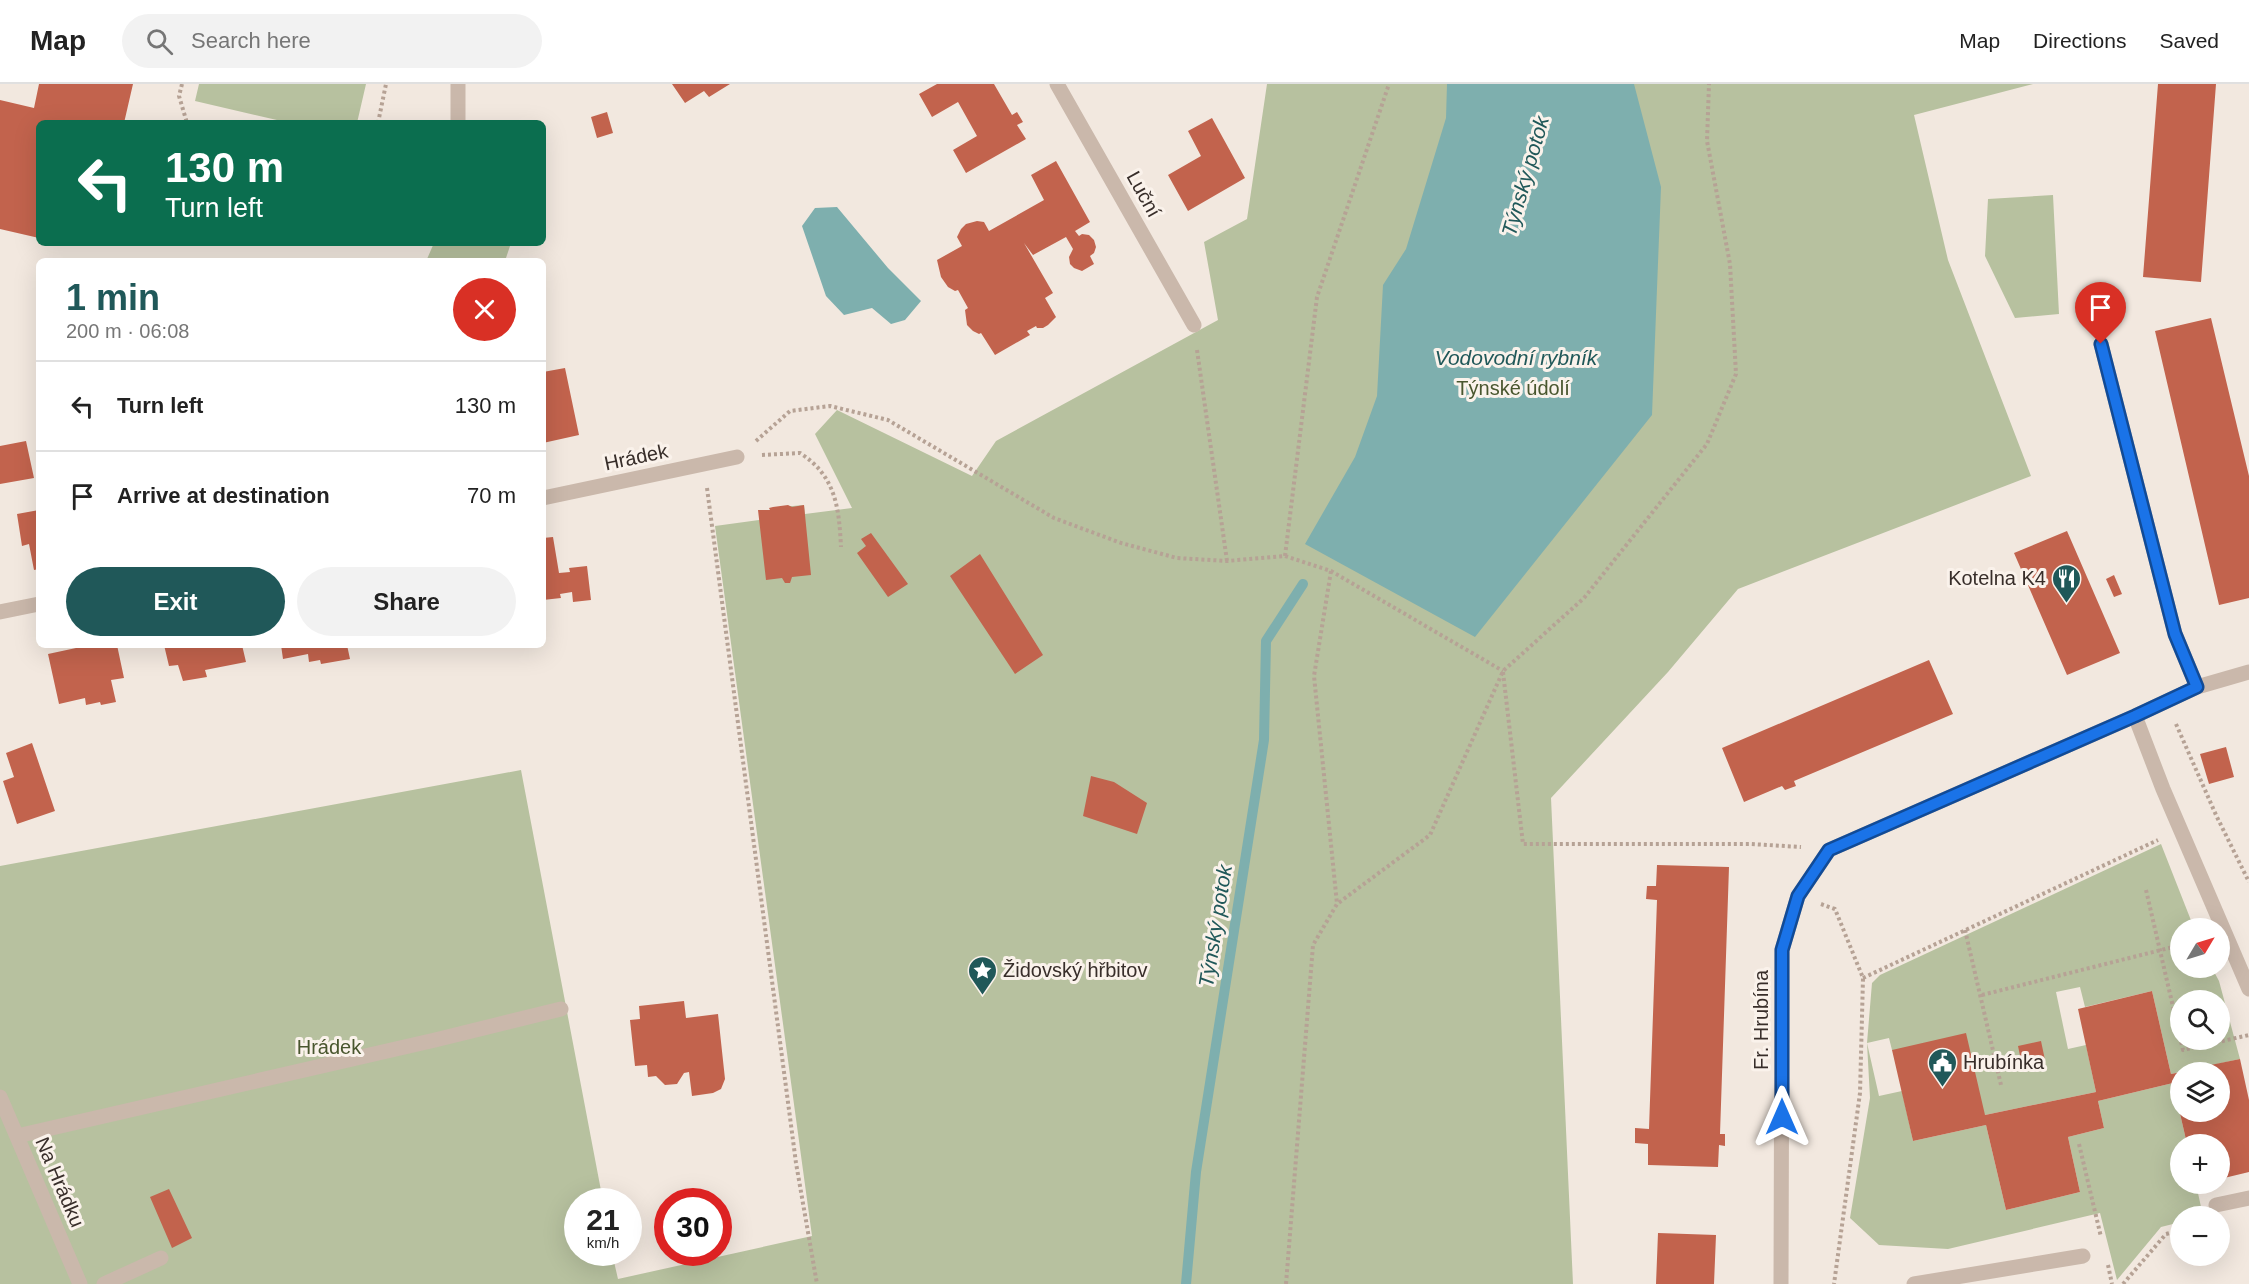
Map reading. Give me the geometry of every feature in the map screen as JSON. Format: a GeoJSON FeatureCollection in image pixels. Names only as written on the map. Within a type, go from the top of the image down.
{"type":"FeatureCollection","features":[{"type":"Feature","properties":{"kind":"street"},"geometry":{"type":"LineString","coordinates":[[458,84],[458,120]]}},
{"type":"Feature","properties":{"kind":"street","name":"Luční"},"geometry":{"type":"LineString","coordinates":[[1057,84],[1194,325]]}},
{"type":"Feature","properties":{"kind":"street"},"geometry":{"type":"LineString","coordinates":[[2101,344],[2175,634],[2197,687]]}},
{"type":"Feature","properties":{"kind":"street","name":"Hrádek"},"geometry":{"type":"LineString","coordinates":[[546,497],[737,457]]}},
{"type":"Feature","properties":{"kind":"street"},"geometry":{"type":"LineString","coordinates":[[0,612],[36,605]]}},
{"type":"Feature","properties":{"kind":"street"},"geometry":{"type":"LineString","coordinates":[[1829,850],[2197,687],[2249,672]]}},
{"type":"Feature","properties":{"kind":"street"},"geometry":{"type":"LineString","coordinates":[[2135,716],[2249,989]]}},
{"type":"Feature","properties":{"kind":"street","name":"Fr. Hrubína"},"geometry":{"type":"LineString","coordinates":[[1781,1284],[1782,950],[1798,896],[1829,850]]}},
{"type":"Feature","properties":{"kind":"street"},"geometry":{"type":"LineString","coordinates":[[17,1136],[435,1041],[561,1009]]}},
{"type":"Feature","properties":{"kind":"street","name":"Na Hrádku"},"geometry":{"type":"LineString","coordinates":[[0,1097],[80,1284]]}},
{"type":"Feature","properties":{"kind":"street"},"geometry":{"type":"LineString","coordinates":[[2216,1205],[2249,1198]]}},
{"type":"Feature","properties":{"kind":"street"},"geometry":{"type":"LineString","coordinates":[[1914,1284],[2084,1256]]}},
{"type":"Feature","properties":{"kind":"street"},"geometry":{"type":"LineString","coordinates":[[104,1284],[161,1258]]}},
{"type":"Feature","properties":{"kind":"path"},"geometry":{"type":"LineString","coordinates":[[182,84],[179,96],[186,120]]}},
{"type":"Feature","properties":{"kind":"path"},"geometry":{"type":"LineString","coordinates":[[379,120],[386,84]]}},
{"type":"Feature","properties":{"kind":"path"},"geometry":{"type":"LineString","coordinates":[[1286,556],[1317,297],[1389,84]]}},
{"type":"Feature","properties":{"kind":"path"},"geometry":{"type":"LineString","coordinates":[[1286,1284],[1313,945],[1337,904],[1430,835],[1503,671],[1584,598],[1707,444],[1736,374],[1730,264],[1707,141],[1709,84]]}},
{"type":"Feature","properties":{"kind":"path"},"geometry":{"type":"LineString","coordinates":[[1194,325],[1227,561]]}},
{"type":"Feature","properties":{"kind":"path"},"geometry":{"type":"LineString","coordinates":[[737,457],[790,411],[830,406],[888,420],[1054,518],[1121,543],[1178,558],[1227,561],[1286,556],[1331,571],[1503,671]]}},
{"type":"Feature","properties":{"kind":"path"},"geometry":{"type":"LineString","coordinates":[[737,457],[801,453],[818,466],[840,510],[841,547]]}},
{"type":"Feature","properties":{"kind":"path"},"geometry":{"type":"LineString","coordinates":[[704,464],[796,1163],[817,1284]]}},
{"type":"Feature","properties":{"kind":"path"},"geometry":{"type":"LineString","coordinates":[[1331,571],[1314,676],[1337,904]]}},
{"type":"Feature","properties":{"kind":"path"},"geometry":{"type":"LineString","coordinates":[[1503,671],[1523,844],[1751,844],[1829,850]]}},
{"type":"Feature","properties":{"kind":"path"},"geometry":{"type":"LineString","coordinates":[[2166,701],[2216,815],[2249,882]]}},
{"type":"Feature","properties":{"kind":"path"},"geometry":{"type":"LineString","coordinates":[[1863,978],[2181,830]]}},
{"type":"Feature","properties":{"kind":"path"},"geometry":{"type":"LineString","coordinates":[[2146,890],[2183,1050],[2249,1035]]}},
{"type":"Feature","properties":{"kind":"path"},"geometry":{"type":"LineString","coordinates":[[1834,1284],[1860,1093],[1863,978],[1835,909]]}},
{"type":"Feature","properties":{"kind":"path"},"geometry":{"type":"LineString","coordinates":[[1965,930],[1982,995],[2001,1085]]}},
{"type":"Feature","properties":{"kind":"path"},"geometry":{"type":"LineString","coordinates":[[1982,995],[2170,948]]}},
{"type":"Feature","properties":{"kind":"path"},"geometry":{"type":"LineString","coordinates":[[2079,1144],[2101,1237]]}},
{"type":"Feature","properties":{"kind":"path"},"geometry":{"type":"LineString","coordinates":[[2123,1284],[2166,1234],[2170,1233]]}},
{"type":"Feature","properties":{"kind":"path"},"geometry":{"type":"LineString","coordinates":[[2107,1261],[2112,1284]]}},
{"type":"Feature","properties":{"kind":"green space"},"geometry":{"type":"Polygon","coordinates":[[[199,84],[366,84],[358,120],[277,120],[195,101],[199,84]]]}},
{"type":"Feature","properties":{"kind":"green space","name":"Týnské údolí"},"geometry":{"type":"Polygon","coordinates":[[[1267,84],[2033,84],[1914,115],[1948,260],[2031,476],[1738,589],[1668,672],[1551,798],[1573,1284],[0,1284],[0,866],[521,770],[601,1188],[564,1188],[564,1266],[615,1266],[618,1279],[677,1266],[732,1266],[732,1254],[812,1236],[715,526],[759,520],[770,510],[780,507],[804,505],[805,514],[852,508],[815,434],[837,410],[972,476],[996,441],[1218,320],[1204,242],[1247,219],[1267,84]]]}},
{"type":"Feature","properties":{"kind":"green space"},"geometry":{"type":"Polygon","coordinates":[[[2053,195],[2059,314],[2015,318],[1985,256],[1988,199],[2053,195]]]}},
{"type":"Feature","properties":{"kind":"green space"},"geometry":{"type":"Polygon","coordinates":[[[433,246],[510,246],[506,258],[427,258],[433,246]]]}},
{"type":"Feature","properties":{"kind":"green space"},"geometry":{"type":"Polygon","coordinates":[[[2161,844],[2190,918],[2170,918],[2170,978],[2217,978],[2221,990],[2170,990],[2170,1050],[2230,1050],[2230,1022],[2240,1059],[2226,1062],[2170,1062],[2170,1070],[2152,991],[2085,1007],[2080,987],[2056,992],[2068,1049],[2086,1045],[2096,1092],[1985,1115],[1892,1050],[1889,1038],[1867,1043],[1872,983],[1880,975],[2161,844]]]}},
{"type":"Feature","properties":{"kind":"green space"},"geometry":{"type":"Polygon","coordinates":[[[1867,1043],[1879,1096],[1902,1091],[1913,1141],[1986,1125],[2006,1210],[2080,1192],[2068,1137],[2104,1128],[2098,1101],[2170,1084],[2170,1122],[2182,1122],[2185,1134],[2170,1134],[2170,1194],[2198,1194],[2201,1206],[2170,1206],[2170,1225],[2161,1227],[2117,1280],[2100,1213],[1948,1249],[1879,1245],[1850,1218],[1870,1098],[1867,1043]]]}},
{"type":"Feature","properties":{"kind":"water","name":"Vodovodní rybník"},"geometry":{"type":"Polygon","coordinates":[[[1447,84],[1634,84],[1661,187],[1652,415],[1475,637],[1305,544],[1355,457],[1377,396],[1383,285],[1406,249],[1446,118],[1447,84]]]}},
{"type":"Feature","properties":{"kind":"water"},"geometry":{"type":"Polygon","coordinates":[[[837,207],[888,268],[921,301],[905,320],[891,324],[872,308],[844,315],[826,296],[802,226],[815,208],[837,207]]]}},
{"type":"Feature","properties":{"kind":"building"},"geometry":{"type":"Polygon","coordinates":[[[39,84],[133,84],[125,120],[36,120],[36,237],[0,229],[0,100],[34,108],[39,84]]]}},
{"type":"Feature","properties":{"kind":"building"},"geometry":{"type":"Polygon","coordinates":[[[672,84],[730,84],[709,97],[704,91],[685,103],[672,84]]]}},
{"type":"Feature","properties":{"kind":"building"},"geometry":{"type":"Polygon","coordinates":[[[937,84],[994,84],[1012,115],[1017,112],[1023,122],[1017,125],[1026,139],[966,173],[953,150],[977,136],[958,102],[932,117],[919,94],[937,84]]]}},
{"type":"Feature","properties":{"kind":"building"},"geometry":{"type":"Polygon","coordinates":[[[2158,84],[2216,84],[2201,282],[2143,277],[2158,84]]]}},
{"type":"Feature","properties":{"kind":"building"},"geometry":{"type":"Polygon","coordinates":[[[607,112],[613,133],[597,138],[591,117],[607,112]]]}},
{"type":"Feature","properties":{"kind":"building"},"geometry":{"type":"Polygon","coordinates":[[[1212,118],[1245,178],[1188,211],[1168,175],[1201,156],[1188,131],[1212,118]]]}},
{"type":"Feature","properties":{"kind":"building"},"geometry":{"type":"Polygon","coordinates":[[[1056,161],[1090,222],[1075,231],[1079,236],[1089,235],[1094,240],[1096,247],[1090,256],[1094,264],[1082,271],[1074,268],[1070,264],[1069,257],[1073,249],[1066,237],[1033,255],[1024,243],[1053,293],[1045,298],[1056,317],[1043,328],[1036,326],[1027,331],[1030,335],[995,355],[981,333],[973,331],[967,325],[965,310],[968,308],[958,290],[955,291],[948,287],[941,277],[937,260],[962,246],[957,237],[966,224],[984,222],[989,231],[1044,200],[1031,175],[1056,161]]]}},
{"type":"Feature","properties":{"kind":"building"},"geometry":{"type":"Polygon","coordinates":[[[2211,318],[2249,476],[2249,598],[2219,605],[2155,331],[2211,318]]]}},
{"type":"Feature","properties":{"kind":"building"},"geometry":{"type":"Polygon","coordinates":[[[565,368],[579,435],[546,442],[546,371],[565,368]]]}},
{"type":"Feature","properties":{"kind":"building"},"geometry":{"type":"Polygon","coordinates":[[[26,441],[34,478],[0,484],[0,446],[26,441]]]}},
{"type":"Feature","properties":{"kind":"building"},"geometry":{"type":"Polygon","coordinates":[[[788,505],[792,507],[804,505],[811,575],[792,577],[790,583],[785,583],[782,578],[766,580],[758,510],[770,510],[769,508],[788,505]]]}},
{"type":"Feature","properties":{"kind":"building"},"geometry":{"type":"Polygon","coordinates":[[[36,511],[36,570],[34,570],[29,544],[22,546],[17,514],[36,511]]]}},
{"type":"Feature","properties":{"kind":"building","name":"Kotelna K4"},"geometry":{"type":"Polygon","coordinates":[[[2067,531],[2120,653],[2067,675],[2014,553],[2067,531]]]}},
{"type":"Feature","properties":{"kind":"building"},"geometry":{"type":"Polygon","coordinates":[[[871,533],[908,584],[888,597],[857,553],[866,546],[861,539],[871,533]]]}},
{"type":"Feature","properties":{"kind":"building"},"geometry":{"type":"Polygon","coordinates":[[[553,537],[559,573],[570,572],[569,568],[587,566],[591,600],[573,602],[572,592],[560,594],[561,598],[546,600],[546,538],[553,537]]]}},
{"type":"Feature","properties":{"kind":"building"},"geometry":{"type":"Polygon","coordinates":[[[980,554],[1043,655],[1015,674],[950,576],[980,554]]]}},
{"type":"Feature","properties":{"kind":"building"},"geometry":{"type":"Polygon","coordinates":[[[2114,575],[2122,594],[2114,597],[2106,579],[2114,575]]]}},
{"type":"Feature","properties":{"kind":"building"},"geometry":{"type":"Polygon","coordinates":[[[76,648],[118,648],[124,678],[111,680],[116,702],[86,705],[85,698],[59,704],[48,654],[76,648]]]}},
{"type":"Feature","properties":{"kind":"building"},"geometry":{"type":"Polygon","coordinates":[[[165,648],[243,648],[246,662],[205,670],[207,677],[183,681],[178,665],[169,666],[165,648]]]}},
{"type":"Feature","properties":{"kind":"building"},"geometry":{"type":"Polygon","coordinates":[[[281,648],[348,648],[350,659],[321,664],[320,660],[309,662],[308,654],[283,659],[281,648]]]}},
{"type":"Feature","properties":{"kind":"building"},"geometry":{"type":"Polygon","coordinates":[[[1929,660],[1953,714],[1794,781],[1796,786],[1785,790],[1782,786],[1744,802],[1722,748],[1929,660]]]}},
{"type":"Feature","properties":{"kind":"building"},"geometry":{"type":"Polygon","coordinates":[[[32,743],[55,811],[17,824],[3,781],[14,777],[6,753],[32,743]]]}},
{"type":"Feature","properties":{"kind":"building"},"geometry":{"type":"Polygon","coordinates":[[[2226,747],[2234,777],[2209,784],[2200,754],[2226,747]]]}},
{"type":"Feature","properties":{"kind":"building"},"geometry":{"type":"Polygon","coordinates":[[[1091,776],[1114,782],[1147,803],[1137,834],[1083,816],[1091,776]]]}},
{"type":"Feature","properties":{"kind":"building"},"geometry":{"type":"Polygon","coordinates":[[[1657,865],[1729,867],[1720,1134],[1725,1134],[1725,1146],[1719,1145],[1718,1167],[1648,1165],[1648,1144],[1635,1143],[1635,1128],[1649,1129],[1657,900],[1646,899],[1647,886],[1656,886],[1657,865]]]}},
{"type":"Feature","properties":{"kind":"building"},"geometry":{"type":"Polygon","coordinates":[[[2152,991],[2170,1070],[2170,1084],[2098,1101],[2104,1128],[2068,1137],[2080,1192],[2006,1210],[1986,1125],[1913,1141],[1892,1050],[1966,1033],[1985,1115],[2096,1092],[2078,1009],[2152,991]]]}},
{"type":"Feature","properties":{"kind":"building"},"geometry":{"type":"Polygon","coordinates":[[[684,1001],[686,1018],[718,1014],[725,1079],[721,1089],[713,1093],[692,1096],[689,1072],[684,1073],[677,1084],[665,1085],[656,1076],[648,1077],[647,1065],[635,1066],[630,1020],[640,1019],[639,1006],[684,1001]]]}},
{"type":"Feature","properties":{"kind":"building"},"geometry":{"type":"Polygon","coordinates":[[[2041,1041],[2045,1060],[2022,1065],[2018,1046],[2041,1041]]]}},
{"type":"Feature","properties":{"kind":"building"},"geometry":{"type":"Polygon","coordinates":[[[2240,1059],[2249,1100],[2249,1172],[2230,1177],[2230,1134],[2185,1134],[2182,1122],[2230,1122],[2230,1062],[2225,1062],[2240,1059]]]}},
{"type":"Feature","properties":{"kind":"building"},"geometry":{"type":"Polygon","coordinates":[[[169,1189],[192,1238],[172,1248],[150,1197],[169,1189]]]}},
{"type":"Feature","properties":{"kind":"building"},"geometry":{"type":"Polygon","coordinates":[[[1658,1233],[1716,1235],[1714,1284],[1656,1284],[1658,1233]]]}},
{"type":"Feature","properties":{"kind":"waterway","name":"Týnský potok"},"geometry":{"type":"LineString","coordinates":[[1186,1284],[1196,1172],[1264,740],[1266,641],[1303,584]]}},
{"type":"Feature","properties":{"kind":"place","name":"Kotelna K4"},"geometry":{"type":"Point","coordinates":[2067,604]}},
{"type":"Feature","properties":{"kind":"place","name":"Židovský hřbitov"},"geometry":{"type":"Point","coordinates":[982,996]}},
{"type":"Feature","properties":{"kind":"place","name":"Hrubínka"},"geometry":{"type":"Point","coordinates":[1942,1088]}},
{"type":"Feature","properties":{"kind":"route"},"geometry":{"type":"LineString","coordinates":[[1782,1117],[1782,950],[1798,896],[1829,850],[2197,687],[2175,634],[2101,344]]}}]}
